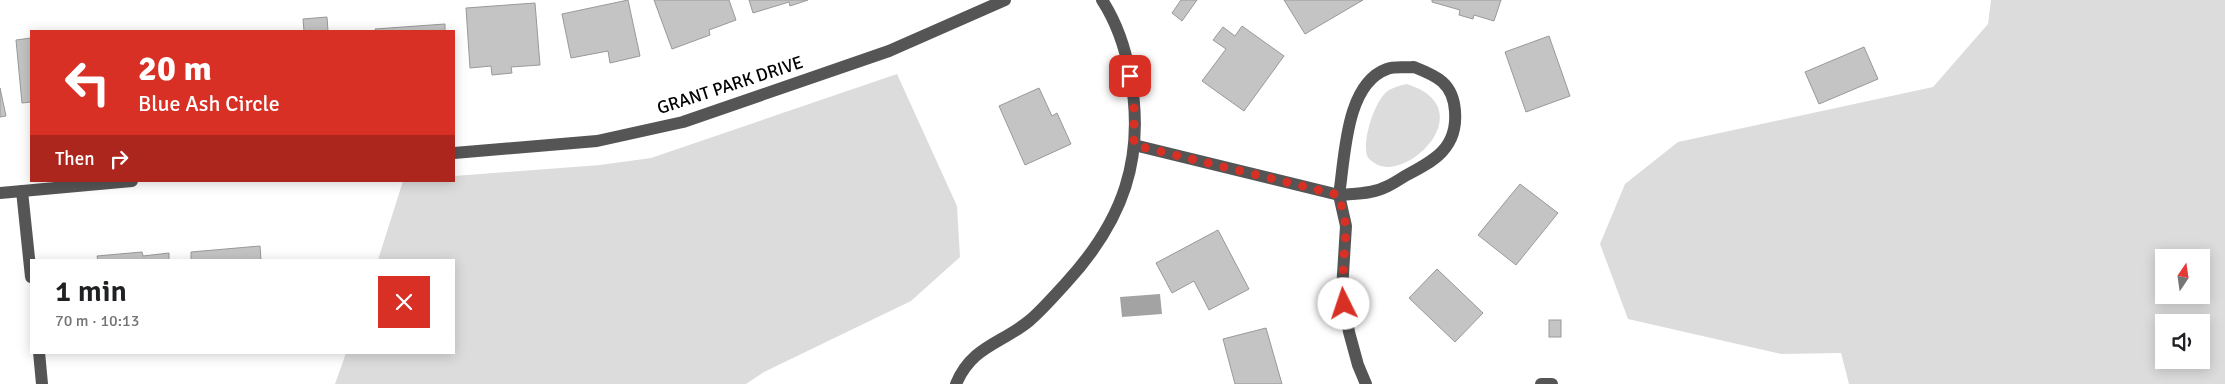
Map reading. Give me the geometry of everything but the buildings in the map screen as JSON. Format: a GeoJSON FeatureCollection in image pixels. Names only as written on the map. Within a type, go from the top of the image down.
{"type":"FeatureCollection","features":[{"type":"Feature","properties":{"kind":"street","name":"GRANT PARK DRIVE"},"geometry":{"type":"LineString","coordinates":[[455,153],[597,142],[683,122],[889,51],[1005,0]]}},
{"type":"Feature","properties":{"kind":"street"},"geometry":{"type":"LineString","coordinates":[[956,384],[960,375],[978,352],[1028,322],[1080,268],[1109,227],[1123,198],[1134,145],[1134,93],[1124,43],[1102,0]]}},
{"type":"Feature","properties":{"kind":"street"},"geometry":{"type":"LineString","coordinates":[[1134,145],[1339,195],[1371,192],[1383,189],[1440,156],[1449,143],[1456,125],[1454,103],[1450,90],[1436,76],[1414,67],[1388,68],[1370,78],[1359,93],[1353,110],[1339,195],[1346,226],[1342,290],[1349,332],[1358,365],[1366,384]]}},
{"type":"Feature","properties":{"kind":"street"},"geometry":{"type":"LineString","coordinates":[[0,194],[121,182]]}},
{"type":"Feature","properties":{"kind":"street"},"geometry":{"type":"LineString","coordinates":[[22,191],[30,267]]}},
{"type":"Feature","properties":{"kind":"street"},"geometry":{"type":"LineString","coordinates":[[39,354],[42,384]]}},
{"type":"Feature","properties":{"kind":"street"},"geometry":{"type":"LineString","coordinates":[[1541,384],[1552,384]]}},
{"type":"Feature","properties":{"kind":"shaded area"},"geometry":{"type":"Polygon","coordinates":[[[1991,0],[2225,0],[2225,384],[1849,384],[1841,353],[1781,354],[1628,319],[1600,244],[1625,184],[1678,142],[1933,87],[1988,24],[1991,0]]]}},
{"type":"Feature","properties":{"kind":"shaded area"},"geometry":{"type":"Polygon","coordinates":[[[897,74],[957,206],[960,257],[911,301],[764,372],[746,384],[335,384],[346,354],[455,354],[455,259],[378,259],[403,182],[455,182],[455,176],[600,165],[651,158],[897,74]]]}},
{"type":"Feature","properties":{"kind":"shaded area"},"geometry":{"type":"Polygon","coordinates":[[[1407,84],[1429,96],[1439,110],[1439,126],[1431,142],[1418,155],[1402,164],[1387,167],[1373,162],[1367,155],[1366,143],[1369,126],[1375,109],[1384,95],[1391,89],[1407,84]]]}},
{"type":"Feature","properties":{"kind":"shaded area"},"geometry":{"type":"Polygon","coordinates":[[[1160,294],[1162,314],[1122,317],[1120,297],[1160,294]]]}},
{"type":"Feature","properties":{"kind":"route"},"geometry":{"type":"LineString","coordinates":[[1130,76],[1134,93],[1134,145],[1339,195],[1346,226],[1342,290],[1344,304]]}}]}
